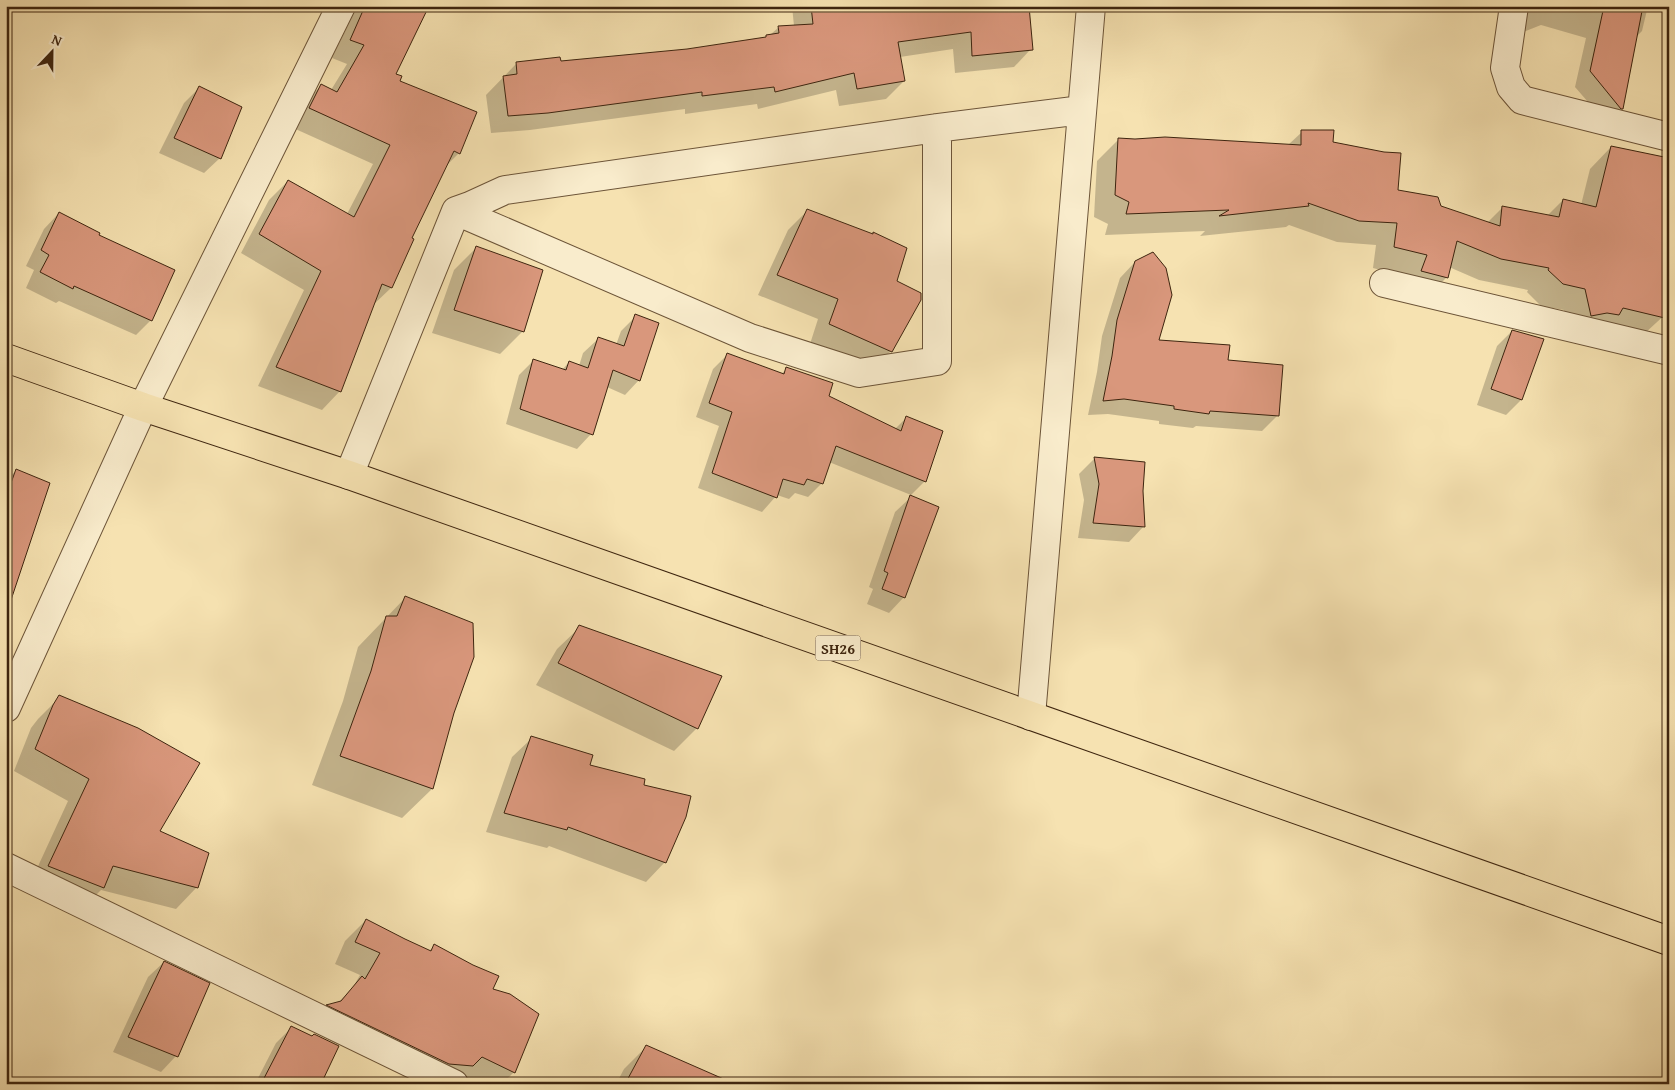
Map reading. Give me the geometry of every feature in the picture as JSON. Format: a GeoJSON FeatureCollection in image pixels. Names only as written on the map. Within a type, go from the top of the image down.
{"type":"FeatureCollection","features":[{"type":"Feature","properties":{"kind":"main road","name":"SH26"},"geometry":{"type":"LineString","coordinates":[[6,358],[349,475],[1669,941]]}},
{"type":"Feature","properties":{"kind":"street"},"geometry":{"type":"LineString","coordinates":[[6,708],[143,406],[341,6]]}},
{"type":"Feature","properties":{"kind":"street"},"geometry":{"type":"LineString","coordinates":[[1031,716],[1090,6]]}},
{"type":"Feature","properties":{"kind":"street"},"geometry":{"type":"LineString","coordinates":[[1514,6],[1505,68],[1511,87],[1522,100],[1669,137]]}},
{"type":"Feature","properties":{"kind":"street"},"geometry":{"type":"LineString","coordinates":[[349,475],[456,211],[505,190],[937,128],[1082,110]]}},
{"type":"Feature","properties":{"kind":"street"},"geometry":{"type":"LineString","coordinates":[[456,211],[750,338],[859,373],[937,361],[937,128]]}},
{"type":"Feature","properties":{"kind":"street"},"geometry":{"type":"LineString","coordinates":[[1384,283],[1669,351]]}},
{"type":"Feature","properties":{"kind":"street"},"geometry":{"type":"LineString","coordinates":[[6,867],[454,1084]]}},
{"type":"Feature","properties":{"kind":"building"},"geometry":{"type":"Polygon","coordinates":[[[365,6],[429,6],[396,74],[402,76],[400,81],[477,112],[460,154],[454,151],[412,238],[414,239],[392,288],[382,284],[341,392],[276,367],[321,271],[259,234],[288,180],[354,217],[390,145],[309,108],[321,84],[337,92],[364,45],[350,40],[365,6]]]}},
{"type":"Feature","properties":{"kind":"building"},"geometry":{"type":"Polygon","coordinates":[[[811,6],[913,6],[914,8],[1029,6],[1033,50],[972,56],[971,32],[898,42],[905,81],[857,89],[854,73],[775,92],[774,87],[702,96],[702,92],[548,113],[508,116],[503,76],[517,74],[516,62],[560,57],[561,61],[687,49],[766,37],[766,35],[779,33],[778,26],[813,24],[811,6]]]}},
{"type":"Feature","properties":{"kind":"building"},"geometry":{"type":"Polygon","coordinates":[[[1604,6],[1643,6],[1623,109],[1621,109],[1590,71],[1604,6]]]}},
{"type":"Feature","properties":{"kind":"building"},"geometry":{"type":"Polygon","coordinates":[[[199,86],[242,107],[221,159],[174,138],[199,86]]]}},
{"type":"Feature","properties":{"kind":"building"},"geometry":{"type":"Polygon","coordinates":[[[1301,130],[1334,130],[1333,142],[1384,152],[1401,153],[1398,190],[1438,197],[1441,206],[1500,226],[1502,206],[1559,217],[1563,199],[1596,207],[1611,146],[1669,158],[1669,319],[1623,308],[1619,315],[1607,313],[1591,316],[1585,289],[1563,284],[1548,270],[1549,268],[1501,259],[1457,241],[1448,278],[1421,271],[1427,255],[1394,247],[1397,223],[1359,221],[1308,203],[1309,206],[1219,216],[1229,210],[1126,214],[1129,202],[1115,195],[1118,138],[1165,137],[1301,145],[1301,130]]]}},
{"type":"Feature","properties":{"kind":"building"},"geometry":{"type":"Polygon","coordinates":[[[807,209],[873,234],[873,232],[907,248],[897,281],[921,293],[921,300],[892,352],[829,324],[838,299],[777,275],[807,209]]]}},
{"type":"Feature","properties":{"kind":"building"},"geometry":{"type":"Polygon","coordinates":[[[59,212],[100,233],[99,235],[175,270],[152,321],[74,286],[73,289],[40,272],[49,255],[41,250],[59,212]]]}},
{"type":"Feature","properties":{"kind":"building"},"geometry":{"type":"Polygon","coordinates":[[[476,246],[543,270],[524,332],[454,310],[476,246]]]}},
{"type":"Feature","properties":{"kind":"building"},"geometry":{"type":"Polygon","coordinates":[[[1153,252],[1166,268],[1172,295],[1159,340],[1230,345],[1228,360],[1283,365],[1279,416],[1210,411],[1209,414],[1174,409],[1174,406],[1124,399],[1103,401],[1117,320],[1135,261],[1153,252]]]}},
{"type":"Feature","properties":{"kind":"building"},"geometry":{"type":"Polygon","coordinates":[[[635,314],[659,323],[640,381],[613,370],[593,435],[520,409],[533,359],[566,370],[569,361],[588,368],[598,337],[624,346],[635,314]]]}},
{"type":"Feature","properties":{"kind":"building"},"geometry":{"type":"Polygon","coordinates":[[[1512,330],[1544,339],[1522,400],[1491,389],[1512,330]]]}},
{"type":"Feature","properties":{"kind":"building"},"geometry":{"type":"Polygon","coordinates":[[[727,353],[784,374],[786,367],[833,383],[829,396],[901,431],[906,416],[943,431],[926,482],[836,446],[823,484],[807,479],[804,485],[783,479],[777,498],[712,473],[732,412],[709,403],[727,353]]]}},
{"type":"Feature","properties":{"kind":"building"},"geometry":{"type":"Polygon","coordinates":[[[1094,457],[1145,462],[1143,491],[1145,527],[1093,523],[1099,484],[1094,457]]]}},
{"type":"Feature","properties":{"kind":"building"},"geometry":{"type":"Polygon","coordinates":[[[16,469],[50,483],[11,600],[6,599],[6,497],[16,469]]]}},
{"type":"Feature","properties":{"kind":"building"},"geometry":{"type":"Polygon","coordinates":[[[910,495],[939,507],[905,598],[882,589],[888,573],[884,571],[910,495]]]}},
{"type":"Feature","properties":{"kind":"building"},"geometry":{"type":"Polygon","coordinates":[[[405,596],[473,623],[474,657],[454,713],[433,789],[340,756],[371,671],[386,616],[397,616],[405,596]]]}},
{"type":"Feature","properties":{"kind":"building"},"geometry":{"type":"Polygon","coordinates":[[[579,625],[722,676],[698,729],[558,663],[579,625]]]}},
{"type":"Feature","properties":{"kind":"building"},"geometry":{"type":"Polygon","coordinates":[[[59,695],[138,728],[200,763],[160,831],[209,853],[198,888],[113,866],[104,888],[48,866],[89,779],[35,749],[59,695]]]}},
{"type":"Feature","properties":{"kind":"building"},"geometry":{"type":"Polygon","coordinates":[[[531,736],[593,755],[590,765],[645,779],[644,785],[691,796],[686,817],[666,863],[568,827],[567,830],[504,813],[531,736]]]}},
{"type":"Feature","properties":{"kind":"building"},"geometry":{"type":"Polygon","coordinates":[[[366,919],[431,951],[434,944],[473,965],[499,976],[493,989],[510,994],[539,1014],[515,1073],[482,1057],[473,1066],[449,1064],[326,1005],[341,1001],[362,976],[365,979],[380,953],[355,942],[366,919]]]}},
{"type":"Feature","properties":{"kind":"building"},"geometry":{"type":"Polygon","coordinates":[[[164,961],[210,983],[178,1057],[128,1037],[164,961]]]}},
{"type":"Feature","properties":{"kind":"building"},"geometry":{"type":"Polygon","coordinates":[[[291,1026],[339,1046],[321,1084],[261,1084],[291,1026]]]}},
{"type":"Feature","properties":{"kind":"building"},"geometry":{"type":"Polygon","coordinates":[[[646,1045],[735,1084],[625,1084],[646,1045]]]}}]}
